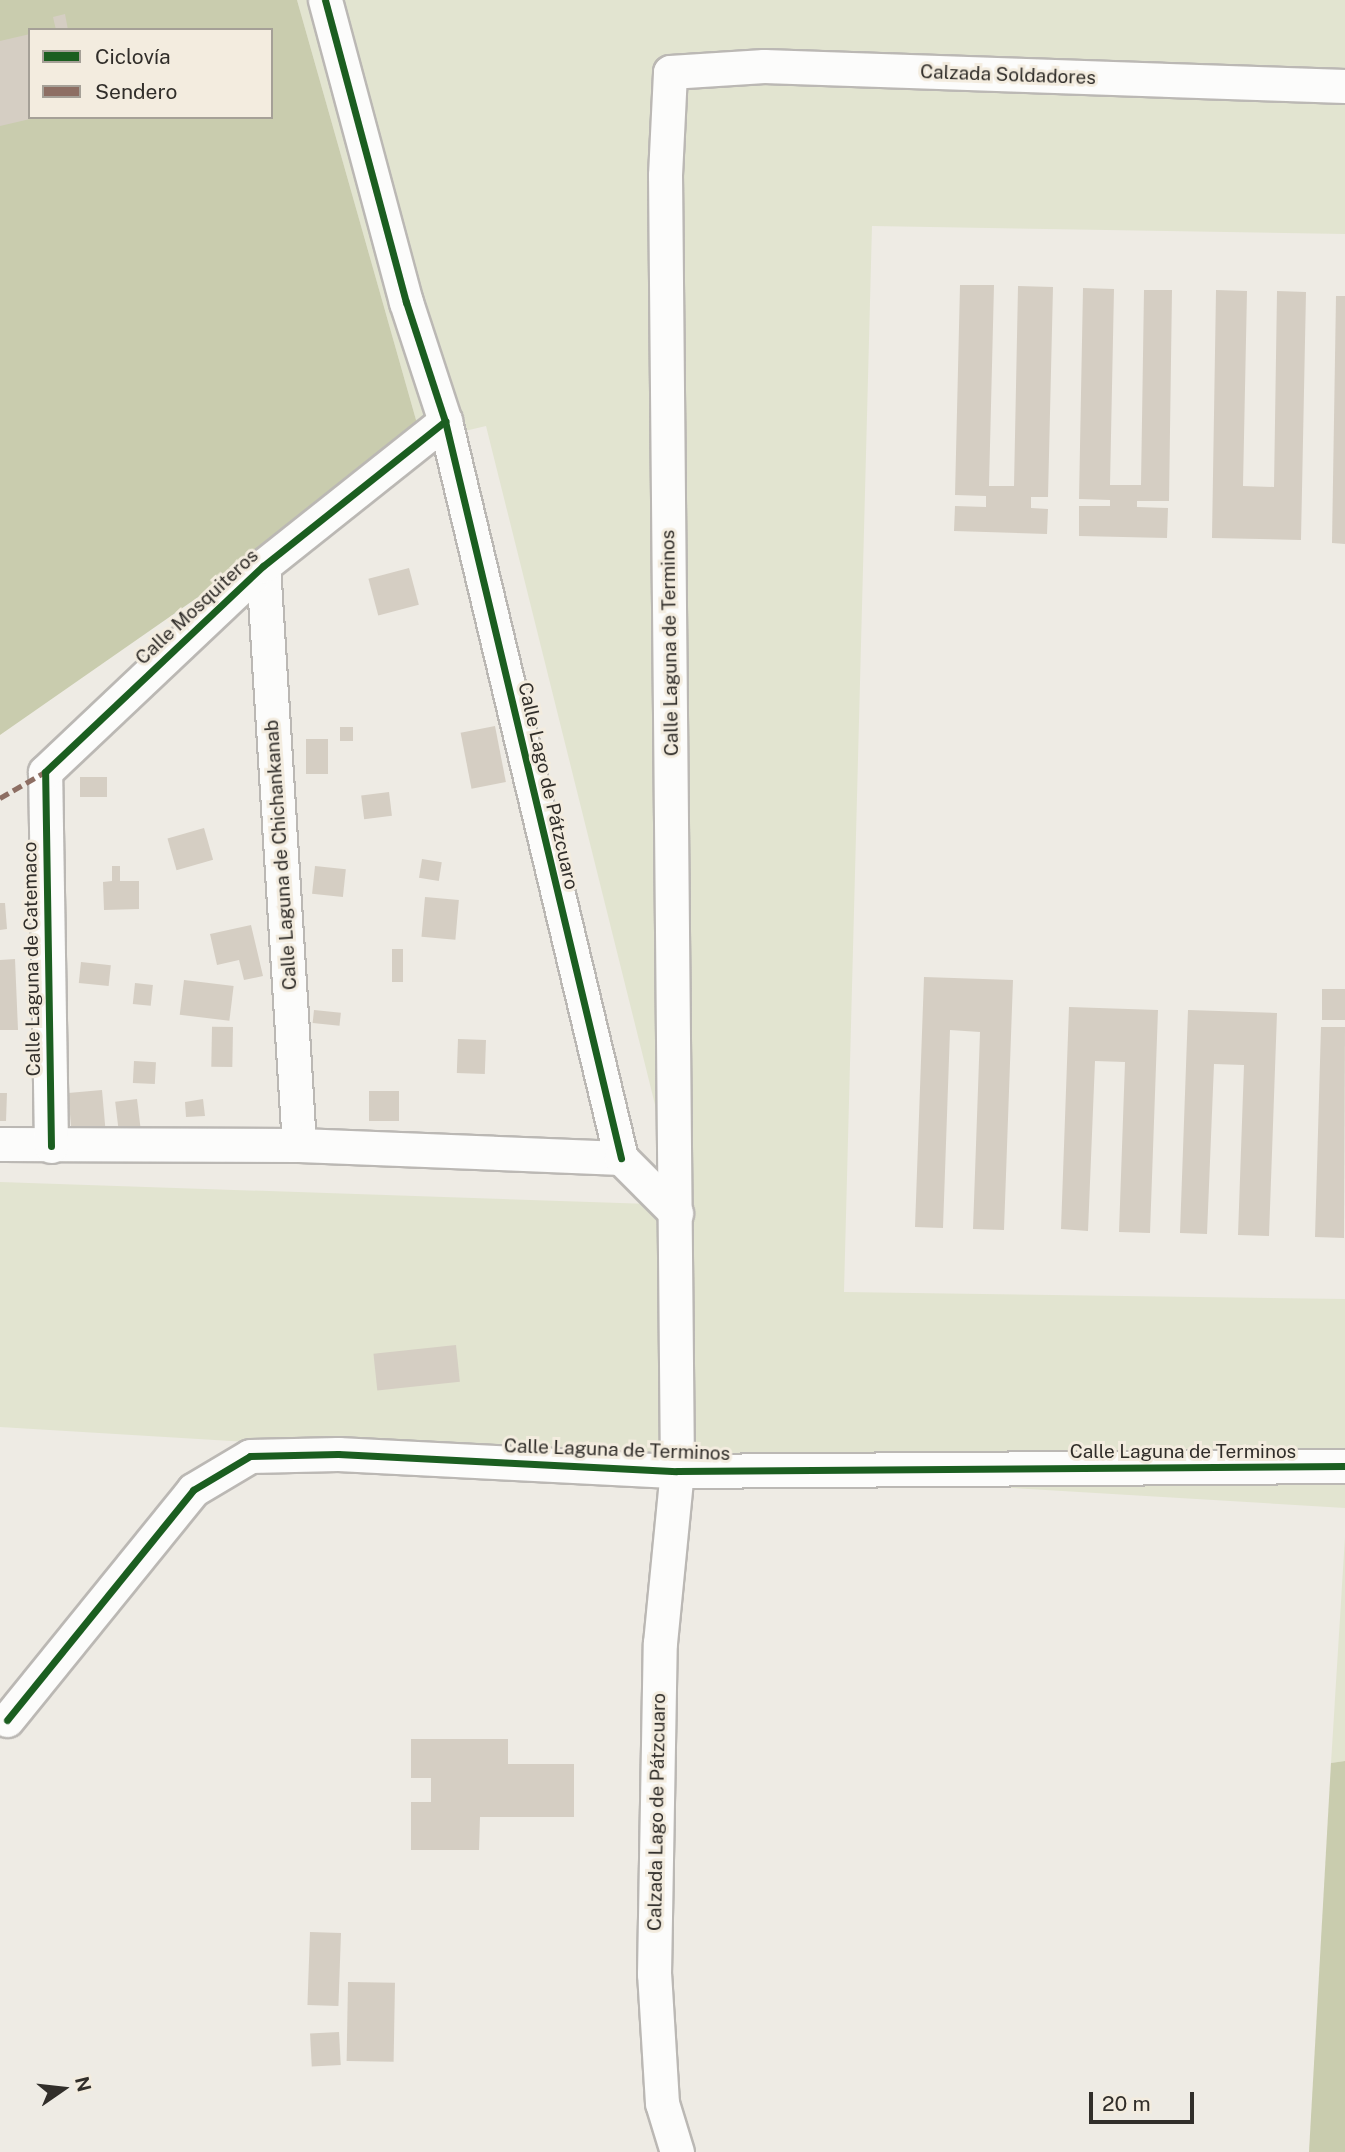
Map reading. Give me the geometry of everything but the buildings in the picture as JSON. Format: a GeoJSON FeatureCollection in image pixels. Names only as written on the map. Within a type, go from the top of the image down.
{"type":"FeatureCollection","features":[{"type":"Feature","properties":{"kind":"street","name":"Calle Lago de Pátzcuaro"},"geometry":{"type":"LineString","coordinates":[[325,0],[406,302],[444,421],[621,1158]]}},
{"type":"Feature","properties":{"kind":"street","name":"Calzada Soldadores"},"geometry":{"type":"LineString","coordinates":[[670,72],[764,66],[1345,86]]}},
{"type":"Feature","properties":{"kind":"street","name":"Calle Laguna de Terminos"},"geometry":{"type":"LineString","coordinates":[[670,72],[665,175],[677,1471]]}},
{"type":"Feature","properties":{"kind":"street","name":"Calle Mosquiteros"},"geometry":{"type":"LineString","coordinates":[[45,772],[263,566],[444,421]]}},
{"type":"Feature","properties":{"kind":"street","name":"Calle Laguna de Chichankanab"},"geometry":{"type":"LineString","coordinates":[[263,566],[299,1144]]}},
{"type":"Feature","properties":{"kind":"street","name":"Calle Laguna de Catemaco"},"geometry":{"type":"LineString","coordinates":[[45,772],[51,1146]]}},
{"type":"Feature","properties":{"kind":"street"},"geometry":{"type":"LineString","coordinates":[[0,1144],[299,1144],[621,1158],[676,1213]]}},
{"type":"Feature","properties":{"kind":"street","name":"Calle Laguna de Terminos"},"geometry":{"type":"LineString","coordinates":[[7,1720],[193,1490],[250,1456],[338,1454],[677,1471],[1345,1466]]}},
{"type":"Feature","properties":{"kind":"street","name":"Calzada Lago de Pátzcuaro"},"geometry":{"type":"LineString","coordinates":[[677,1471],[660,1657],[654,1974],[666,2116],[677,2152]]}},
{"type":"Feature","properties":{"kind":"street"},"geometry":{"type":"LineString","coordinates":[[666,2116],[704,2152]]}},
{"type":"Feature","properties":{"kind":"green space"},"geometry":{"type":"Polygon","coordinates":[[[0,0],[297,0],[422,441],[0,735],[0,0]]]}},
{"type":"Feature","properties":{"kind":"green space"},"geometry":{"type":"Polygon","coordinates":[[[297,0],[1345,0],[1345,234],[872,226],[844,1292],[1345,1299],[1345,1508],[0,1427],[0,1182],[680,1205],[486,426],[422,441],[297,0]]]}},
{"type":"Feature","properties":{"kind":"green space"},"geometry":{"type":"Polygon","coordinates":[[[1345,1537],[1345,1761],[1331,1763],[1345,1537]]]}},
{"type":"Feature","properties":{"kind":"green space"},"geometry":{"type":"Polygon","coordinates":[[[1345,1761],[1345,2152],[1309,2152],[1331,1763],[1345,1761]]]}},
{"type":"Feature","properties":{"kind":"marked path"},"geometry":{"type":"LineString","coordinates":[[0,798],[45,772]]}},
{"type":"Feature","properties":{"kind":"cycle path"},"geometry":{"type":"LineString","coordinates":[[325,0],[406,302],[445,421],[621,1158]]}},
{"type":"Feature","properties":{"kind":"cycle path"},"geometry":{"type":"LineString","coordinates":[[51,1146],[45,772],[263,566],[445,421]]}},
{"type":"Feature","properties":{"kind":"cycle path"},"geometry":{"type":"LineString","coordinates":[[7,1720],[193,1490],[250,1456],[338,1454],[677,1471],[1345,1466]]}}]}
